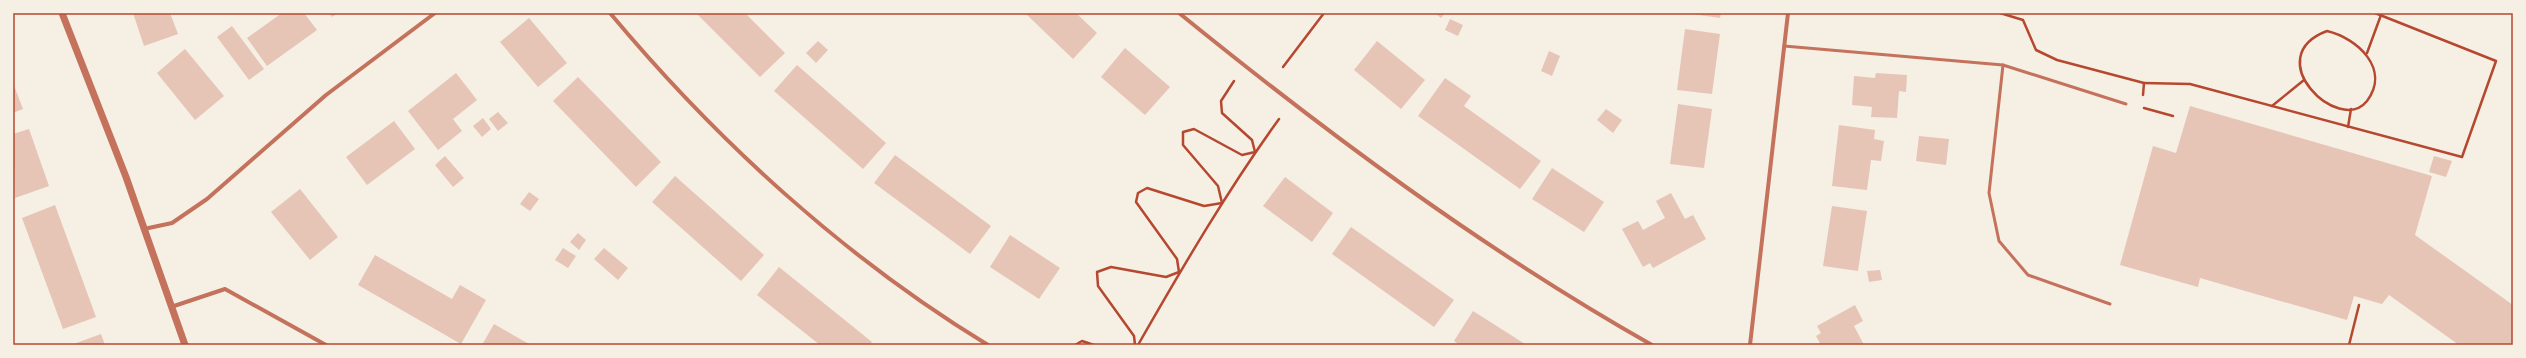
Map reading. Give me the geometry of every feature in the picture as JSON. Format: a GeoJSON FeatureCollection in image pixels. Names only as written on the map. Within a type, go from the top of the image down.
{"type":"FeatureCollection","features":[{"type":"Feature","properties":{"kind":"street"},"geometry":{"type":"LineString","coordinates":[[62,13],[126,177],[143,230],[184,345]]}},
{"type":"Feature","properties":{"kind":"street"},"geometry":{"type":"LineString","coordinates":[[143,230],[172,223],[208,199],[326,95],[435,13]]}},
{"type":"Feature","properties":{"kind":"street"},"geometry":{"type":"LineString","coordinates":[[610,13],[644,53],[747,160],[870,264],[951,322],[988,345]]}},
{"type":"Feature","properties":{"kind":"street"},"geometry":{"type":"LineString","coordinates":[[1179,13],[1245,67],[1421,198],[1586,308],[1652,345]]}},
{"type":"Feature","properties":{"kind":"street"},"geometry":{"type":"LineString","coordinates":[[1750,345],[1788,13]]}},
{"type":"Feature","properties":{"kind":"street"},"geometry":{"type":"LineString","coordinates":[[171,307],[225,289],[326,345]]}},
{"type":"Feature","properties":{"kind":"lane"},"geometry":{"type":"LineString","coordinates":[[1784,46],[2003,65],[2126,104]]}},
{"type":"Feature","properties":{"kind":"lane"},"geometry":{"type":"LineString","coordinates":[[2003,65],[1989,193],[1999,241],[2028,275],[2110,304]]}},
{"type":"Feature","properties":{"kind":"path"},"geometry":{"type":"LineString","coordinates":[[1283,67],[1324,13]]}},
{"type":"Feature","properties":{"kind":"path"},"geometry":{"type":"LineString","coordinates":[[2000,13],[2022,20],[2036,50],[2057,60],[2144,83],[2190,84],[2462,157],[2496,61],[2375,13]]}},
{"type":"Feature","properties":{"kind":"path"},"geometry":{"type":"LineString","coordinates":[[2367,53],[2381,15]]}},
{"type":"Feature","properties":{"kind":"path"},"geometry":{"type":"LineString","coordinates":[[2327,31],[2343,35],[2367,53],[2375,79],[2373,93],[2364,103],[2351,109],[2337,108],[2323,103],[2304,80],[2299,63],[2302,49],[2311,37],[2327,31]]}},
{"type":"Feature","properties":{"kind":"path"},"geometry":{"type":"LineString","coordinates":[[2272,106],[2304,80]]}},
{"type":"Feature","properties":{"kind":"path"},"geometry":{"type":"LineString","coordinates":[[2142,108],[2144,83]]}},
{"type":"Feature","properties":{"kind":"path"},"geometry":{"type":"LineString","coordinates":[[1232,84],[1221,101],[1222,113],[1252,140],[1255,152]]}},
{"type":"Feature","properties":{"kind":"path"},"geometry":{"type":"LineString","coordinates":[[2126,104],[2173,116]]}},
{"type":"Feature","properties":{"kind":"path"},"geometry":{"type":"LineString","coordinates":[[2348,127],[2351,109]]}},
{"type":"Feature","properties":{"kind":"path"},"geometry":{"type":"LineString","coordinates":[[1138,345],[1222,203],[1255,152],[1279,119]]}},
{"type":"Feature","properties":{"kind":"path"},"geometry":{"type":"LineString","coordinates":[[1222,203],[1218,186],[1183,145],[1183,132],[1194,129],[1242,155],[1255,152]]}},
{"type":"Feature","properties":{"kind":"path"},"geometry":{"type":"LineString","coordinates":[[1180,272],[1177,259],[1136,202],[1138,193],[1147,188],[1204,206],[1222,203]]}},
{"type":"Feature","properties":{"kind":"path"},"geometry":{"type":"LineString","coordinates":[[1135,345],[1134,336],[1098,286],[1097,272],[1111,267],[1166,277],[1180,272]]}},
{"type":"Feature","properties":{"kind":"path"},"geometry":{"type":"LineString","coordinates":[[2349,345],[2359,305]]}},
{"type":"Feature","properties":{"kind":"path"},"geometry":{"type":"LineString","coordinates":[[1075,345],[1082,341],[1094,345]]}},
{"type":"Feature","properties":{"kind":"building"},"geometry":{"type":"Polygon","coordinates":[[[133,13],[170,13],[178,34],[144,46],[133,13]]]}},
{"type":"Feature","properties":{"kind":"building"},"geometry":{"type":"Polygon","coordinates":[[[282,13],[304,13],[317,30],[267,66],[247,38],[282,13]]]}},
{"type":"Feature","properties":{"kind":"building"},"geometry":{"type":"Polygon","coordinates":[[[329,13],[338,13],[332,17],[329,13]]]}},
{"type":"Feature","properties":{"kind":"building"},"geometry":{"type":"Polygon","coordinates":[[[696,13],[745,13],[785,53],[760,77],[696,13]]]}},
{"type":"Feature","properties":{"kind":"building"},"geometry":{"type":"Polygon","coordinates":[[[1025,13],[1076,13],[1097,33],[1073,59],[1025,13]]]}},
{"type":"Feature","properties":{"kind":"building"},"geometry":{"type":"Polygon","coordinates":[[[1435,13],[1445,13],[1441,18],[1435,13]]]}},
{"type":"Feature","properties":{"kind":"building"},"geometry":{"type":"Polygon","coordinates":[[[1686,13],[1721,13],[1720,18],[1686,13]]]}},
{"type":"Feature","properties":{"kind":"building"},"geometry":{"type":"Polygon","coordinates":[[[529,18],[567,63],[538,87],[500,42],[529,18]]]}},
{"type":"Feature","properties":{"kind":"building"},"geometry":{"type":"Polygon","coordinates":[[[1450,19],[1463,25],[1458,36],[1445,30],[1450,19]]]}},
{"type":"Feature","properties":{"kind":"building"},"geometry":{"type":"Polygon","coordinates":[[[232,26],[264,69],[249,80],[217,37],[232,26]]]}},
{"type":"Feature","properties":{"kind":"building"},"geometry":{"type":"Polygon","coordinates":[[[1685,29],[1720,34],[1712,94],[1677,90],[1685,29]]]}},
{"type":"Feature","properties":{"kind":"building"},"geometry":{"type":"Polygon","coordinates":[[[818,41],[828,50],[816,63],[806,53],[818,41]]]}},
{"type":"Feature","properties":{"kind":"building"},"geometry":{"type":"Polygon","coordinates":[[[1377,41],[1425,80],[1401,109],[1354,70],[1377,41]]]}},
{"type":"Feature","properties":{"kind":"building"},"geometry":{"type":"Polygon","coordinates":[[[1125,48],[1170,87],[1145,115],[1101,77],[1125,48]]]}},
{"type":"Feature","properties":{"kind":"building"},"geometry":{"type":"Polygon","coordinates":[[[185,49],[224,96],[195,120],[157,73],[185,49]]]}},
{"type":"Feature","properties":{"kind":"building"},"geometry":{"type":"Polygon","coordinates":[[[1549,51],[1560,56],[1552,76],[1541,71],[1549,51]]]}},
{"type":"Feature","properties":{"kind":"building"},"geometry":{"type":"Polygon","coordinates":[[[797,65],[886,143],[863,169],[774,91],[797,65]]]}},
{"type":"Feature","properties":{"kind":"building"},"geometry":{"type":"Polygon","coordinates":[[[456,73],[477,100],[453,119],[462,131],[438,150],[408,111],[456,73]]]}},
{"type":"Feature","properties":{"kind":"building"},"geometry":{"type":"Polygon","coordinates":[[[1876,73],[1907,75],[1906,92],[1899,91],[1897,118],[1871,117],[1872,107],[1852,105],[1854,76],[1875,78],[1876,73]]]}},
{"type":"Feature","properties":{"kind":"building"},"geometry":{"type":"Polygon","coordinates":[[[578,77],[661,162],[636,187],[553,101],[578,77]]]}},
{"type":"Feature","properties":{"kind":"building"},"geometry":{"type":"Polygon","coordinates":[[[1445,78],[1471,96],[1464,106],[1541,161],[1520,189],[1418,116],[1445,78]]]}},
{"type":"Feature","properties":{"kind":"building"},"geometry":{"type":"Polygon","coordinates":[[[13,83],[23,109],[13,113],[13,83]]]}},
{"type":"Feature","properties":{"kind":"building"},"geometry":{"type":"Polygon","coordinates":[[[1678,104],[1712,109],[1704,168],[1670,164],[1678,104]]]}},
{"type":"Feature","properties":{"kind":"building"},"geometry":{"type":"Polygon","coordinates":[[[2190,106],[2432,176],[2415,235],[2513,305],[2513,345],[2459,345],[2389,295],[2382,304],[2354,296],[2347,320],[2200,278],[2198,287],[2120,265],[2153,146],[2176,153],[2190,106]]]}},
{"type":"Feature","properties":{"kind":"building"},"geometry":{"type":"Polygon","coordinates":[[[1606,109],[1622,120],[1613,133],[1597,120],[1606,109]]]}},
{"type":"Feature","properties":{"kind":"building"},"geometry":{"type":"Polygon","coordinates":[[[498,112],[508,123],[498,131],[489,119],[498,112]]]}},
{"type":"Feature","properties":{"kind":"building"},"geometry":{"type":"Polygon","coordinates":[[[483,118],[491,129],[482,137],[473,126],[483,118]]]}},
{"type":"Feature","properties":{"kind":"building"},"geometry":{"type":"Polygon","coordinates":[[[394,121],[415,149],[367,185],[346,157],[394,121]]]}},
{"type":"Feature","properties":{"kind":"building"},"geometry":{"type":"Polygon","coordinates":[[[1839,125],[1875,130],[1874,139],[1884,141],[1881,161],[1871,160],[1867,190],[1832,186],[1839,125]]]}},
{"type":"Feature","properties":{"kind":"building"},"geometry":{"type":"Polygon","coordinates":[[[29,129],[49,186],[15,198],[13,134],[29,129]]]}},
{"type":"Feature","properties":{"kind":"building"},"geometry":{"type":"Polygon","coordinates":[[[1919,136],[1949,139],[1946,165],[1916,161],[1919,136]]]}},
{"type":"Feature","properties":{"kind":"building"},"geometry":{"type":"Polygon","coordinates":[[[895,155],[991,226],[970,254],[874,183],[895,155]]]}},
{"type":"Feature","properties":{"kind":"building"},"geometry":{"type":"Polygon","coordinates":[[[445,156],[464,178],[453,187],[435,165],[445,156]]]}},
{"type":"Feature","properties":{"kind":"building"},"geometry":{"type":"Polygon","coordinates":[[[2434,156],[2452,161],[2446,177],[2429,172],[2434,156]]]}},
{"type":"Feature","properties":{"kind":"building"},"geometry":{"type":"Polygon","coordinates":[[[1552,168],[1604,202],[1584,232],[1532,199],[1552,168]]]}},
{"type":"Feature","properties":{"kind":"building"},"geometry":{"type":"Polygon","coordinates":[[[675,176],[764,255],[741,281],[652,202],[675,176]]]}},
{"type":"Feature","properties":{"kind":"building"},"geometry":{"type":"Polygon","coordinates":[[[1285,177],[1333,213],[1312,242],[1263,206],[1285,177]]]}},
{"type":"Feature","properties":{"kind":"building"},"geometry":{"type":"Polygon","coordinates":[[[300,189],[338,237],[310,260],[271,212],[300,189]]]}},
{"type":"Feature","properties":{"kind":"building"},"geometry":{"type":"Polygon","coordinates":[[[529,192],[539,199],[530,211],[520,204],[529,192]]]}},
{"type":"Feature","properties":{"kind":"building"},"geometry":{"type":"Polygon","coordinates":[[[1671,193],[1685,219],[1693,215],[1706,239],[1653,268],[1650,263],[1643,267],[1622,229],[1638,221],[1643,230],[1665,218],[1656,201],[1671,193]]]}},
{"type":"Feature","properties":{"kind":"building"},"geometry":{"type":"Polygon","coordinates":[[[55,205],[96,317],[63,329],[22,218],[55,205]]]}},
{"type":"Feature","properties":{"kind":"building"},"geometry":{"type":"Polygon","coordinates":[[[1832,206],[1867,211],[1858,271],[1823,266],[1832,206]]]}},
{"type":"Feature","properties":{"kind":"building"},"geometry":{"type":"Polygon","coordinates":[[[1351,227],[1454,300],[1434,327],[1332,254],[1351,227]]]}},
{"type":"Feature","properties":{"kind":"building"},"geometry":{"type":"Polygon","coordinates":[[[578,233],[586,240],[579,250],[570,242],[578,233]]]}},
{"type":"Feature","properties":{"kind":"building"},"geometry":{"type":"Polygon","coordinates":[[[1010,235],[1060,268],[1039,299],[990,267],[1010,235]]]}},
{"type":"Feature","properties":{"kind":"building"},"geometry":{"type":"Polygon","coordinates":[[[563,248],[576,256],[568,268],[555,260],[563,248]]]}},
{"type":"Feature","properties":{"kind":"building"},"geometry":{"type":"Polygon","coordinates":[[[604,248],[628,268],[618,280],[594,259],[604,248]]]}},
{"type":"Feature","properties":{"kind":"building"},"geometry":{"type":"Polygon","coordinates":[[[375,255],[452,299],[460,285],[486,300],[461,344],[358,285],[375,255]]]}},
{"type":"Feature","properties":{"kind":"building"},"geometry":{"type":"Polygon","coordinates":[[[779,267],[872,342],[869,345],[820,345],[757,295],[779,267]]]}},
{"type":"Feature","properties":{"kind":"building"},"geometry":{"type":"Polygon","coordinates":[[[1880,270],[1882,280],[1869,282],[1867,271],[1880,270]]]}},
{"type":"Feature","properties":{"kind":"building"},"geometry":{"type":"Polygon","coordinates":[[[1855,305],[1863,321],[1854,326],[1864,345],[1821,345],[1816,336],[1821,333],[1817,326],[1855,305]]]}},
{"type":"Feature","properties":{"kind":"building"},"geometry":{"type":"Polygon","coordinates":[[[1473,311],[1525,344],[1460,345],[1454,341],[1473,311]]]}},
{"type":"Feature","properties":{"kind":"building"},"geometry":{"type":"Polygon","coordinates":[[[494,324],[520,339],[531,345],[482,345],[494,324]]]}},
{"type":"Feature","properties":{"kind":"building"},"geometry":{"type":"Polygon","coordinates":[[[101,334],[105,345],[71,345],[101,334]]]}}]}
